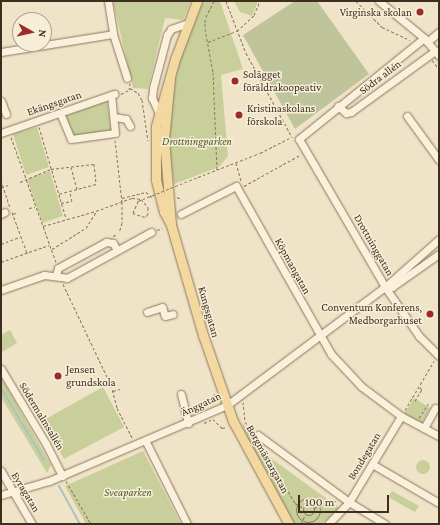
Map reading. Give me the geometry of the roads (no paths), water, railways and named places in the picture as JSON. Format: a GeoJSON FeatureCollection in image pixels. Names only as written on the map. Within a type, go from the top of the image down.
{"type":"FeatureCollection","features":[{"type":"Feature","properties":{"kind":"main road","name":"Kungsgatan"},"geometry":{"type":"LineString","coordinates":[[197,1],[188,23],[159,112],[155,153],[156,180],[167,226],[227,405]]}},
{"type":"Feature","properties":{"kind":"main road","name":"Kungsgatan"},"geometry":{"type":"LineString","coordinates":[[167,226],[164,139],[170,78]]}},
{"type":"Feature","properties":{"kind":"main road","name":"Borgmästargatan"},"geometry":{"type":"LineString","coordinates":[[227,405],[288,524]]}},
{"type":"Feature","properties":{"kind":"street"},"geometry":{"type":"LineString","coordinates":[[108,1],[113,34],[126,78]]}},
{"type":"Feature","properties":{"kind":"street"},"geometry":{"type":"LineString","coordinates":[[379,1],[426,40],[437,54]]}},
{"type":"Feature","properties":{"kind":"street","name":"Kungsgatan"},"geometry":{"type":"LineString","coordinates":[[159,112],[152,98],[153,88],[167,35],[171,29],[188,23]]}},
{"type":"Feature","properties":{"kind":"street","name":"Södra allén"},"geometry":{"type":"LineString","coordinates":[[295,138],[426,40],[439,32]]}},
{"type":"Feature","properties":{"kind":"street"},"geometry":{"type":"LineString","coordinates":[[1,52],[113,34]]}},
{"type":"Feature","properties":{"kind":"street","name":"Södra allén"},"geometry":{"type":"LineString","coordinates":[[338,106],[346,113],[351,112],[437,54]]}},
{"type":"Feature","properties":{"kind":"street","name":"Ekängsgatan"},"geometry":{"type":"LineString","coordinates":[[1,133],[112,94],[114,117]]}},
{"type":"Feature","properties":{"kind":"street"},"geometry":{"type":"LineString","coordinates":[[1,101],[6,114]]}},
{"type":"Feature","properties":{"kind":"street"},"geometry":{"type":"LineString","coordinates":[[60,113],[71,139],[115,133],[114,117],[126,119],[130,126]]}},
{"type":"Feature","properties":{"kind":"street"},"geometry":{"type":"LineString","coordinates":[[407,116],[439,160]]}},
{"type":"Feature","properties":{"kind":"street","name":"Drottninggatan"},"geometry":{"type":"LineString","coordinates":[[295,138],[307,151],[386,287],[419,336],[438,356]]}},
{"type":"Feature","properties":{"kind":"street","name":"Köpmangatan"},"geometry":{"type":"LineString","coordinates":[[181,214],[237,188],[320,337],[350,376],[401,416],[439,436]]}},
{"type":"Feature","properties":{"kind":"street"},"geometry":{"type":"LineString","coordinates":[[1,290],[44,275],[58,274],[67,278],[151,232]]}},
{"type":"Feature","properties":{"kind":"street","name":"Änggatan"},"geometry":{"type":"LineString","coordinates":[[1,495],[62,476],[130,446],[146,442],[227,405],[386,287],[439,239]]}},
{"type":"Feature","properties":{"kind":"street"},"geometry":{"type":"LineString","coordinates":[[58,274],[110,241],[117,250]]}},
{"type":"Feature","properties":{"kind":"street","name":"Änggatan"},"geometry":{"type":"LineString","coordinates":[[386,287],[392,287],[439,254]]}},
{"type":"Feature","properties":{"kind":"street"},"geometry":{"type":"LineString","coordinates":[[147,312],[162,307],[165,316],[173,314]]}},
{"type":"Feature","properties":{"kind":"street","name":"Södermalmsallén"},"geometry":{"type":"LineString","coordinates":[[1,369],[46,444],[62,476]]}},
{"type":"Feature","properties":{"kind":"street"},"geometry":{"type":"LineString","coordinates":[[181,394],[188,422]]}},
{"type":"Feature","properties":{"kind":"street"},"geometry":{"type":"LineString","coordinates":[[424,428],[436,408]]}},
{"type":"Feature","properties":{"kind":"street","name":"Bondegatan"},"geometry":{"type":"LineString","coordinates":[[328,524],[347,501],[372,464],[401,416]]}},
{"type":"Feature","properties":{"kind":"street"},"geometry":{"type":"LineString","coordinates":[[258,435],[347,501],[385,524]]}},
{"type":"Feature","properties":{"kind":"street"},"geometry":{"type":"LineString","coordinates":[[146,442],[187,524]]}},
{"type":"Feature","properties":{"kind":"street"},"geometry":{"type":"LineString","coordinates":[[372,464],[439,503]]}},
{"type":"Feature","properties":{"kind":"street","name":"Eyragatan"},"geometry":{"type":"LineString","coordinates":[[1,471],[32,524]]}},
{"type":"Feature","properties":{"kind":"waterway"},"geometry":{"type":"LineString","coordinates":[[1,388],[44,460]]}},
{"type":"Feature","properties":{"kind":"waterway"},"geometry":{"type":"LineString","coordinates":[[59,486],[80,524]]}},
{"type":"Feature","properties":{"kind":"place","name":"Virginska skolan"},"geometry":{"type":"Point","coordinates":[420,12]}},
{"type":"Feature","properties":{"kind":"place","name":"Solägget föräldrakoopeativ"},"geometry":{"type":"Point","coordinates":[235,81]}},
{"type":"Feature","properties":{"kind":"place","name":"Kristinaskolans förskola"},"geometry":{"type":"Point","coordinates":[239,115]}},
{"type":"Feature","properties":{"kind":"place","name":"Conventum Konferens, Medborgarhuset"},"geometry":{"type":"Point","coordinates":[430,314]}},
{"type":"Feature","properties":{"kind":"place","name":"Jensen grundskola"},"geometry":{"type":"Point","coordinates":[58,376]}},
{"type":"Feature","properties":{"kind":"park label","name":"Drottningparken"},"geometry":{"type":"Point","coordinates":[197,141]}},
{"type":"Feature","properties":{"kind":"park label","name":"Sveaparken"},"geometry":{"type":"Point","coordinates":[128,492]}}]}
